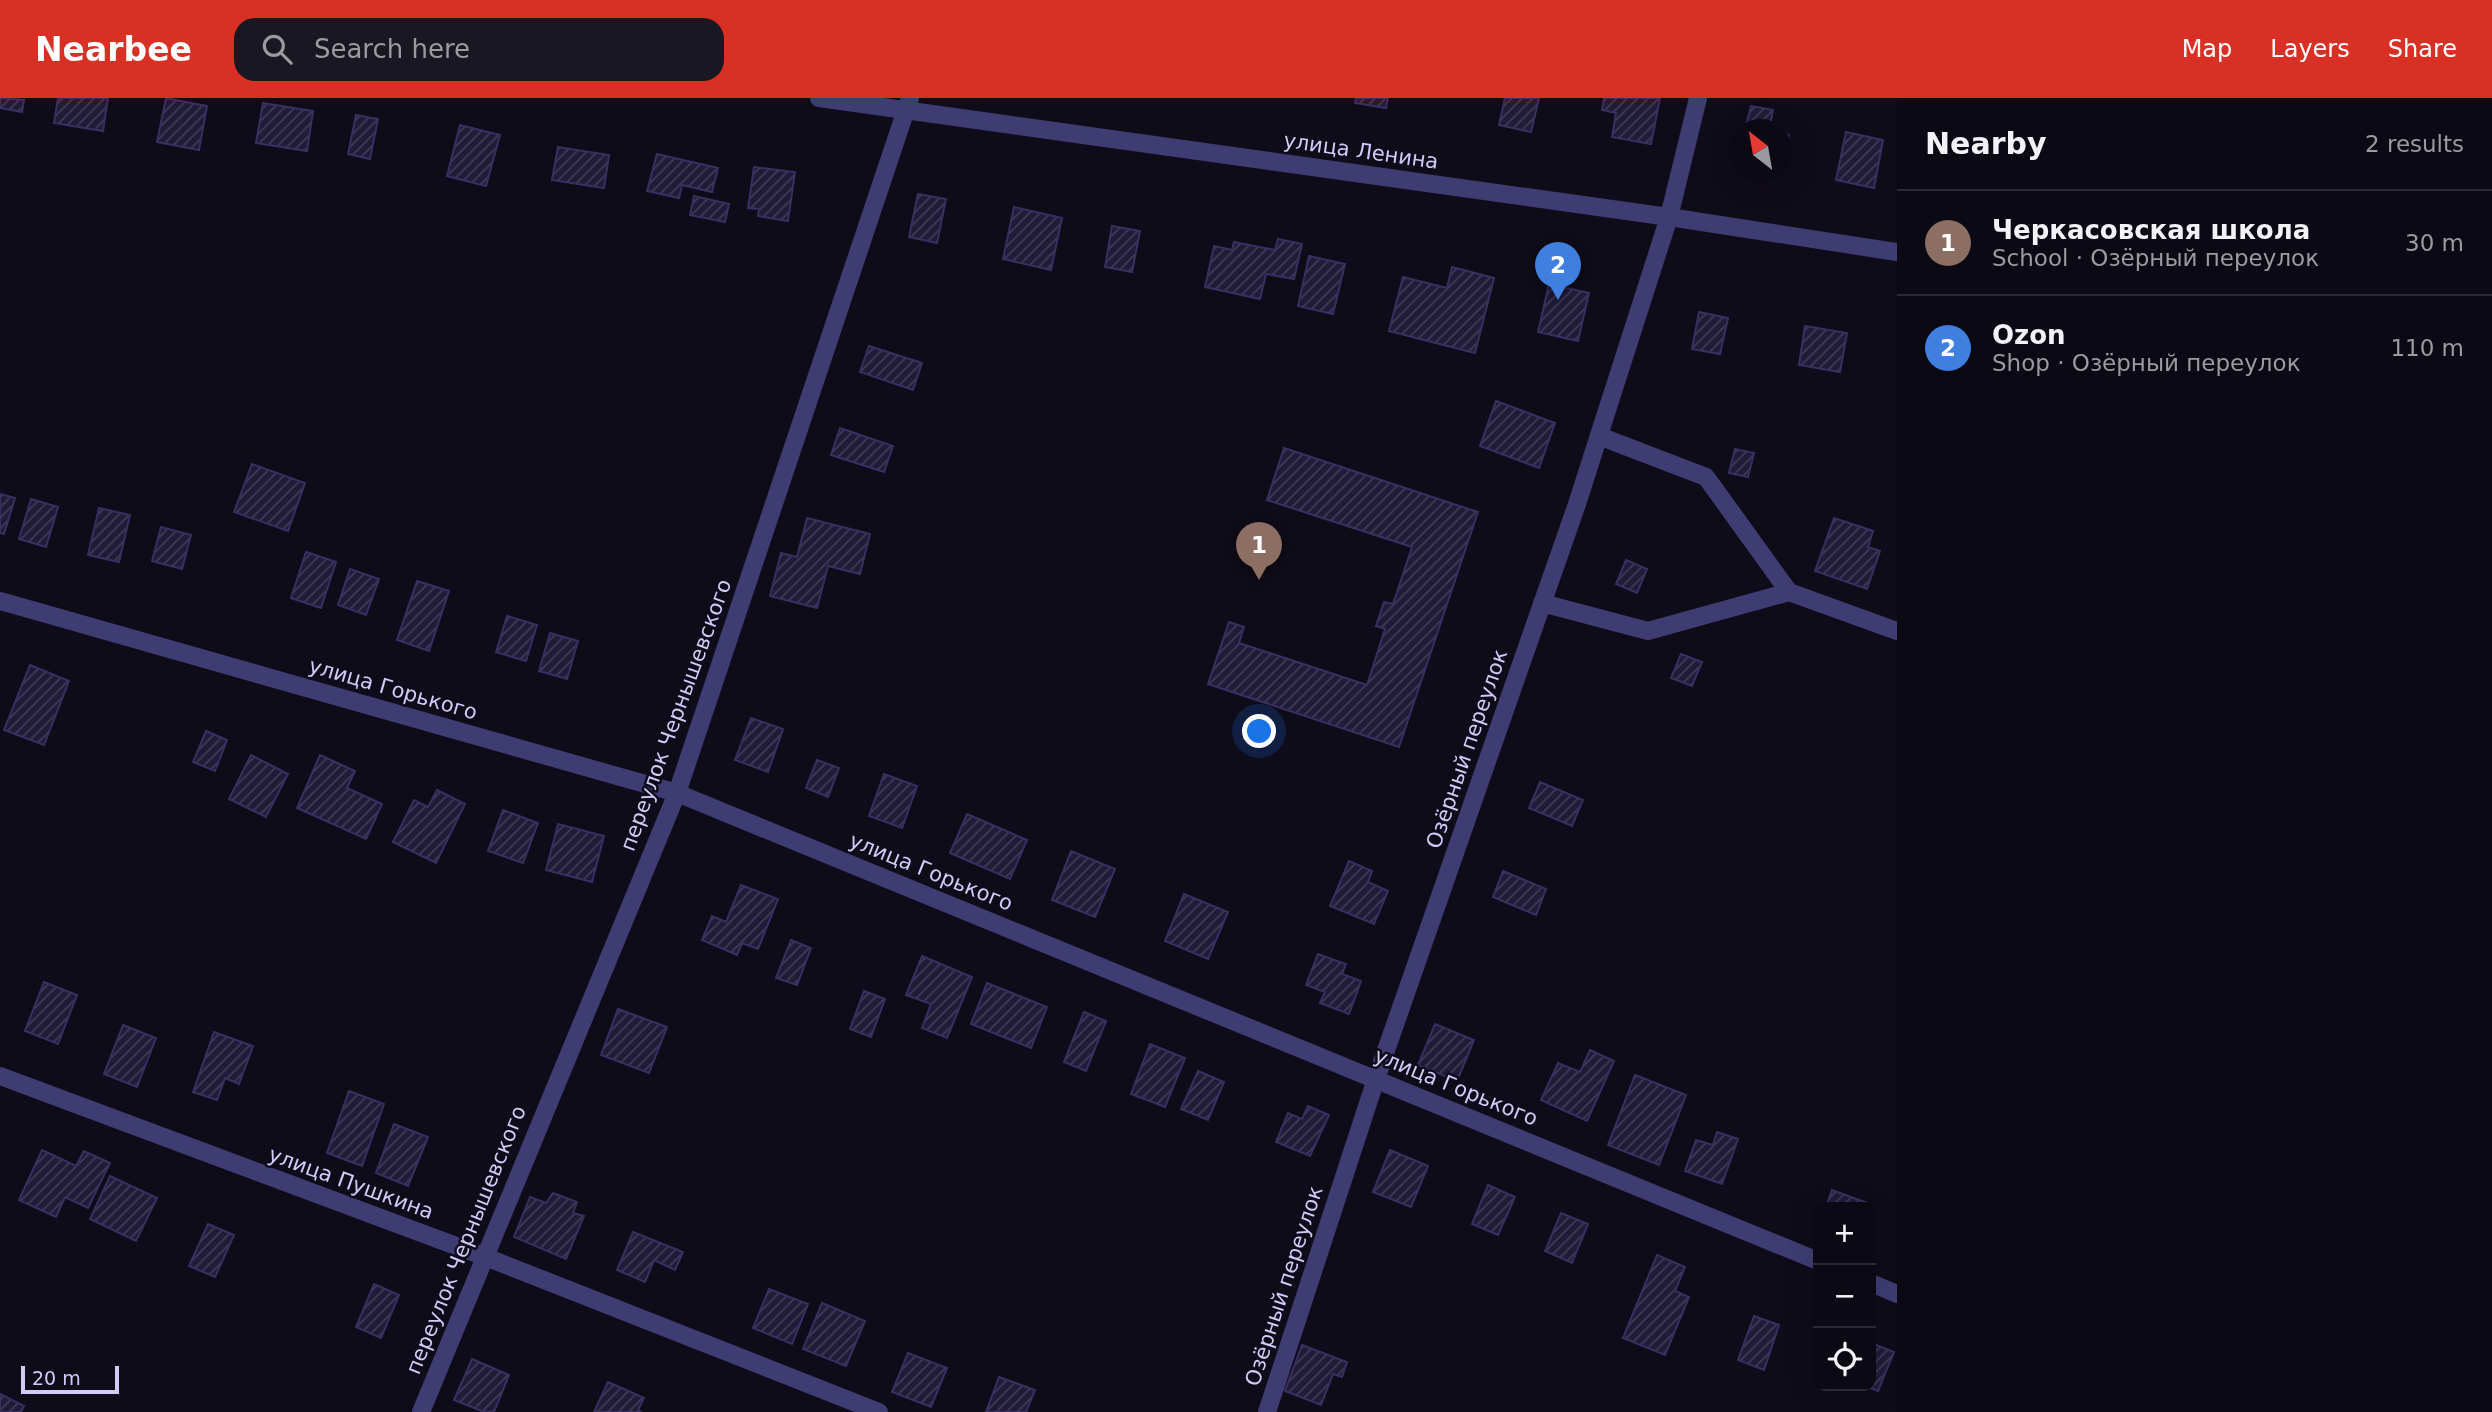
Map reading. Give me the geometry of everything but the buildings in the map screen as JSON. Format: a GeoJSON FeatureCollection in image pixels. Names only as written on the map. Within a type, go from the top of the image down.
{"type":"FeatureCollection","features":[{"type":"Feature","properties":{"kind":"street","name":"улица Ленина"},"geometry":{"type":"LineString","coordinates":[[819,98],[908,104],[1897,252]]}},
{"type":"Feature","properties":{"kind":"street","name":"Озёрный переулок"},"geometry":{"type":"LineString","coordinates":[[1267,1412],[1376,1079],[1599,436],[1669,217],[1698,98]]}},
{"type":"Feature","properties":{"kind":"street","name":"переулок Чернышевского"},"geometry":{"type":"LineString","coordinates":[[421,1412],[483,1256],[677,793],[908,104]]}},
{"type":"Feature","properties":{"kind":"street"},"geometry":{"type":"LineString","coordinates":[[1599,436],[1706,477],[1789,592],[1897,631]]}},
{"type":"Feature","properties":{"kind":"street"},"geometry":{"type":"LineString","coordinates":[[1542,603],[1648,631],[1789,592]]}},
{"type":"Feature","properties":{"kind":"street","name":"улица Горького"},"geometry":{"type":"LineString","coordinates":[[0,601],[677,793],[1813,1259]]}},
{"type":"Feature","properties":{"kind":"street","name":"улица Пушкина"},"geometry":{"type":"LineString","coordinates":[[0,1076],[483,1256],[879,1412]]}},
{"type":"Feature","properties":{"kind":"street"},"geometry":{"type":"LineString","coordinates":[[1876,1285],[1897,1294]]}},
{"type":"Feature","properties":{"kind":"place","name":"Ozon"},"geometry":{"type":"Point","coordinates":[1558,300]}},
{"type":"Feature","properties":{"kind":"place","name":"Черкасовская школа"},"geometry":{"type":"Point","coordinates":[1259,580]}}]}
